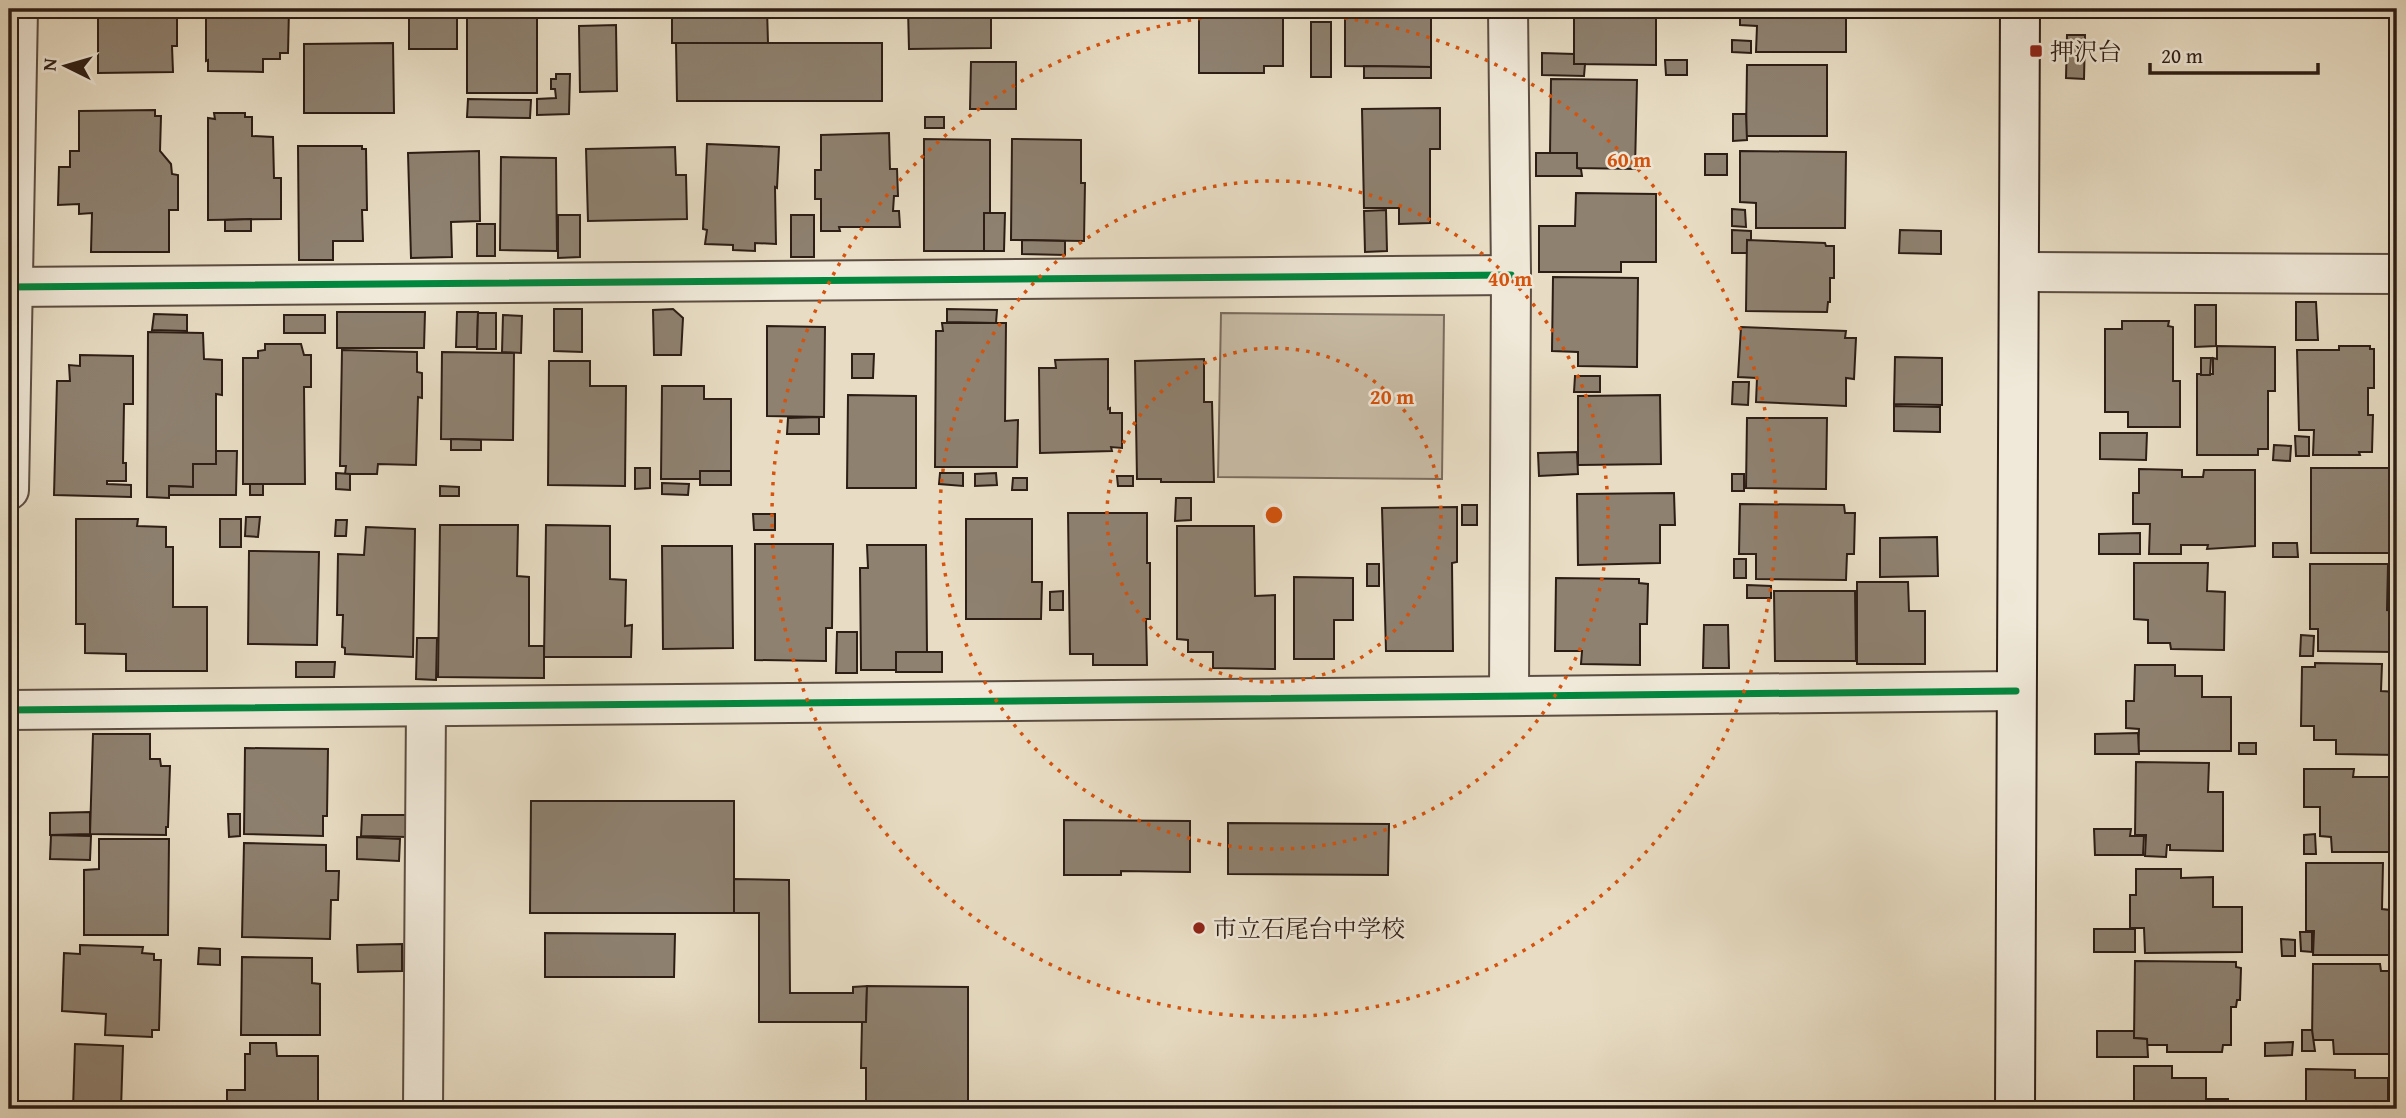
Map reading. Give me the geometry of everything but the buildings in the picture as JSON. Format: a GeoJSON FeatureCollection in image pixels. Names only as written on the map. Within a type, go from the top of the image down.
{"type":"FeatureCollection","features":[{"type":"Feature","properties":{"kind":"street"},"geometry":{"type":"LineString","coordinates":[[9,491],[18,9]]}},
{"type":"Feature","properties":{"kind":"street"},"geometry":{"type":"LineString","coordinates":[[1508,9],[1511,275],[1509,694]]}},
{"type":"Feature","properties":{"kind":"street"},"geometry":{"type":"LineString","coordinates":[[2015,1109],[2020,9]]}},
{"type":"Feature","properties":{"kind":"street"},"geometry":{"type":"LineString","coordinates":[[2019,272],[2397,274]]}},
{"type":"Feature","properties":{"kind":"street"},"geometry":{"type":"LineString","coordinates":[[11,287],[1511,275]]}},
{"type":"Feature","properties":{"kind":"street"},"geometry":{"type":"LineString","coordinates":[[9,710],[426,709],[1509,694],[2016,691]]}},
{"type":"Feature","properties":{"kind":"street"},"geometry":{"type":"LineString","coordinates":[[422,1109],[426,709]]}},
{"type":"Feature","properties":{"kind":"shaded area"},"geometry":{"type":"Polygon","coordinates":[[[1221,313],[1444,315],[1442,479],[1218,477],[1221,313]]]}},
{"type":"Feature","properties":{"kind":"cycle path"},"geometry":{"type":"LineString","coordinates":[[9,287],[1511,275]]}},
{"type":"Feature","properties":{"kind":"cycle path"},"geometry":{"type":"LineString","coordinates":[[9,710],[2016,691]]}},
{"type":"Feature","properties":{"kind":"place","name":"押沢台"},"geometry":{"type":"Point","coordinates":[2036,51]}},
{"type":"Feature","properties":{"kind":"place","name":"市立石尾台中学校"},"geometry":{"type":"Point","coordinates":[1199,928]}}]}
